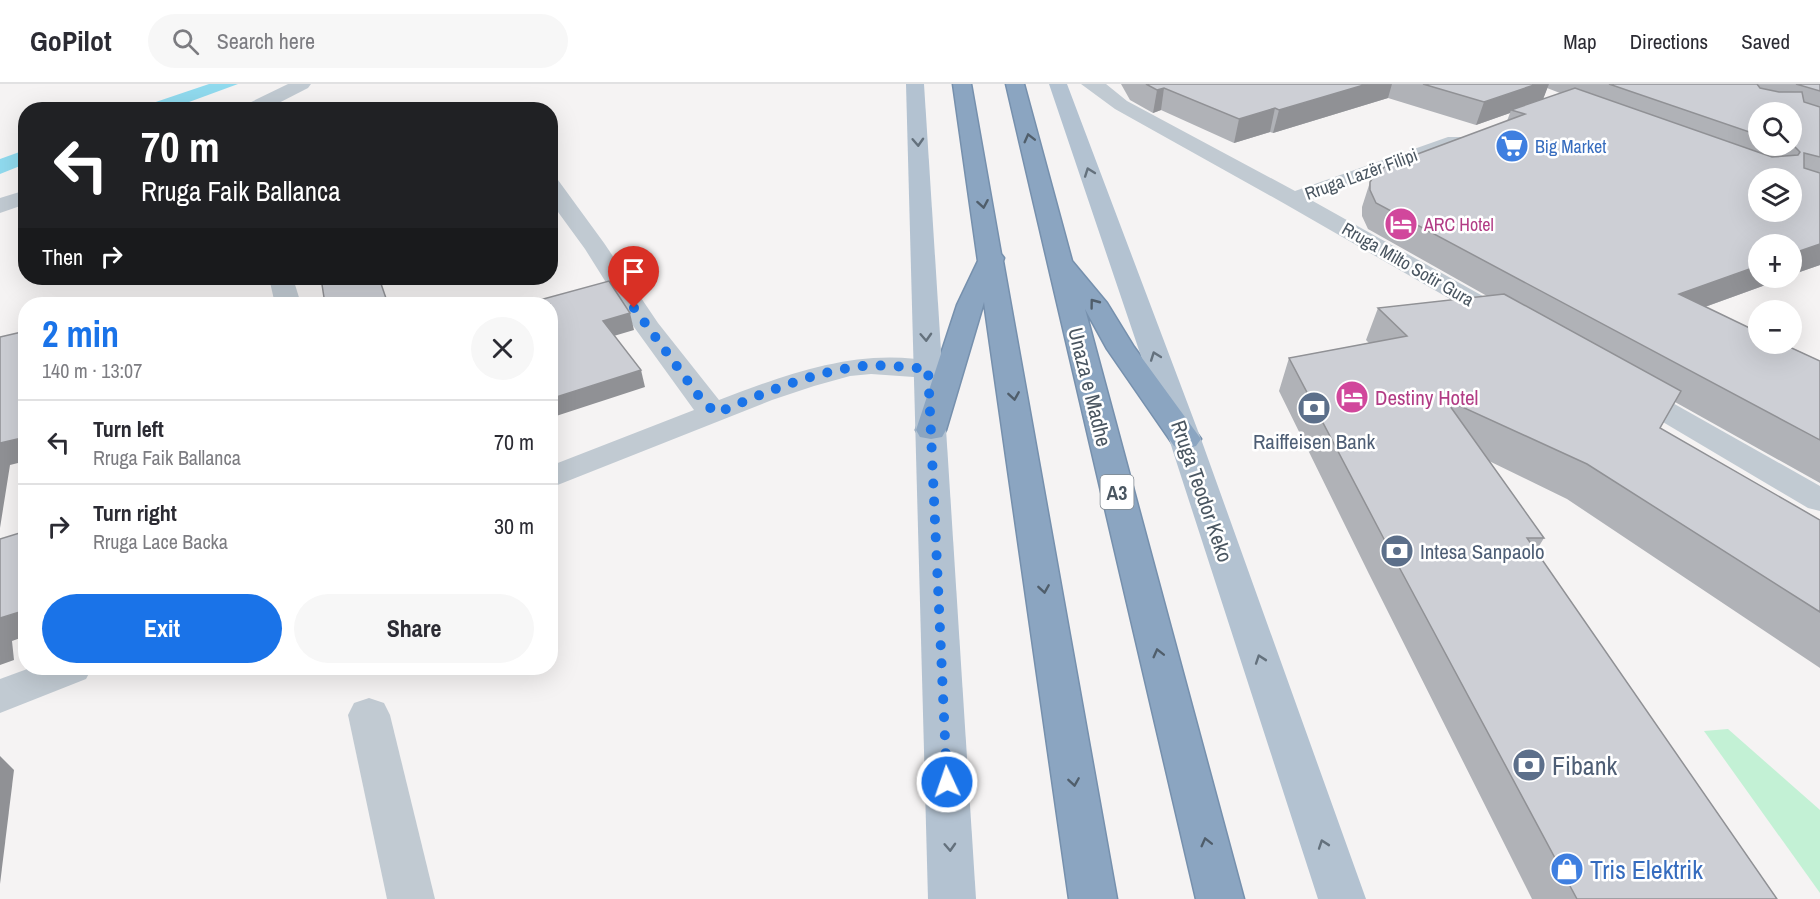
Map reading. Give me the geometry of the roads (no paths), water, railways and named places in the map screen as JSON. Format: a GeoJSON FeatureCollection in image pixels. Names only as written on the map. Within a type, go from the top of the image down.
{"type":"FeatureCollection","features":[{"type":"Feature","properties":{"kind":"highway"},"geometry":{"type":"LineString","coordinates":[[962,84],[992,258],[1093,899]]}},
{"type":"Feature","properties":{"kind":"highway","name":"Unaza e Madhe"},"geometry":{"type":"LineString","coordinates":[[1015,84],[1220,899]]}},
{"type":"Feature","properties":{"kind":"highway"},"geometry":{"type":"LineString","coordinates":[[931,430],[970,305],[992,258]]}},
{"type":"Feature","properties":{"kind":"highway"},"geometry":{"type":"LineString","coordinates":[[1058,258],[1098,309],[1121,349],[1185,439]]}},
{"type":"Feature","properties":{"kind":"main road"},"geometry":{"type":"LineString","coordinates":[[915,84],[952,899]]}},
{"type":"Feature","properties":{"kind":"main road","name":"Rruga Teodor Keko"},"geometry":{"type":"LineString","coordinates":[[1058,84],[1185,439],[1342,899]]}},
{"type":"Feature","properties":{"kind":"street"},"geometry":{"type":"LineString","coordinates":[[266,102],[302,84]]}},
{"type":"Feature","properties":{"kind":"street","name":"Rruga Milto Sotir Gura"},"geometry":{"type":"LineString","coordinates":[[1090,84],[1100,88],[1121,105],[1293,199],[1526,332]]}},
{"type":"Feature","properties":{"kind":"street","name":"Rruga Lazër Filipi"},"geometry":{"type":"LineString","coordinates":[[1293,199],[1478,132]]}},
{"type":"Feature","properties":{"kind":"street"},"geometry":{"type":"LineString","coordinates":[[558,196],[596,248],[647,327],[704,403],[717,413]]}},
{"type":"Feature","properties":{"kind":"street"},"geometry":{"type":"LineString","coordinates":[[0,206],[18,199]]}},
{"type":"Feature","properties":{"kind":"street"},"geometry":{"type":"LineString","coordinates":[[558,475],[762,394],[849,368],[872,366],[928,369]]}},
{"type":"Feature","properties":{"kind":"street"},"geometry":{"type":"LineString","coordinates":[[1604,376],[1820,500]]}},
{"type":"Feature","properties":{"kind":"street"},"geometry":{"type":"LineString","coordinates":[[0,696],[54,675]]}},
{"type":"Feature","properties":{"kind":"street"},"geometry":{"type":"LineString","coordinates":[[369,715],[411,899]]}},
{"type":"Feature","properties":{"kind":"water"},"geometry":{"type":"Polygon","coordinates":[[[209,84],[238,84],[189,102],[156,102],[209,84]]]}},
{"type":"Feature","properties":{"kind":"water"},"geometry":{"type":"Polygon","coordinates":[[[18,153],[18,167],[0,174],[0,159],[18,153]]]}},
{"type":"Feature","properties":{"kind":"place","name":"Big Market"},"geometry":{"type":"Point","coordinates":[1512,146]}},
{"type":"Feature","properties":{"kind":"place","name":"ARC Hotel"},"geometry":{"type":"Point","coordinates":[1401,224]}},
{"type":"Feature","properties":{"kind":"place","name":"Destiny Hotel"},"geometry":{"type":"Point","coordinates":[1352,397]}},
{"type":"Feature","properties":{"kind":"place","name":"Raiffeisen Bank"},"geometry":{"type":"Point","coordinates":[1314,408]}},
{"type":"Feature","properties":{"kind":"place","name":"Intesa Sanpaolo"},"geometry":{"type":"Point","coordinates":[1397,551]}},
{"type":"Feature","properties":{"kind":"place","name":"Fibank"},"geometry":{"type":"Point","coordinates":[1529,765]}},
{"type":"Feature","properties":{"kind":"place","name":"Tris Elektrik"},"geometry":{"type":"Point","coordinates":[1567,869]}}]}
